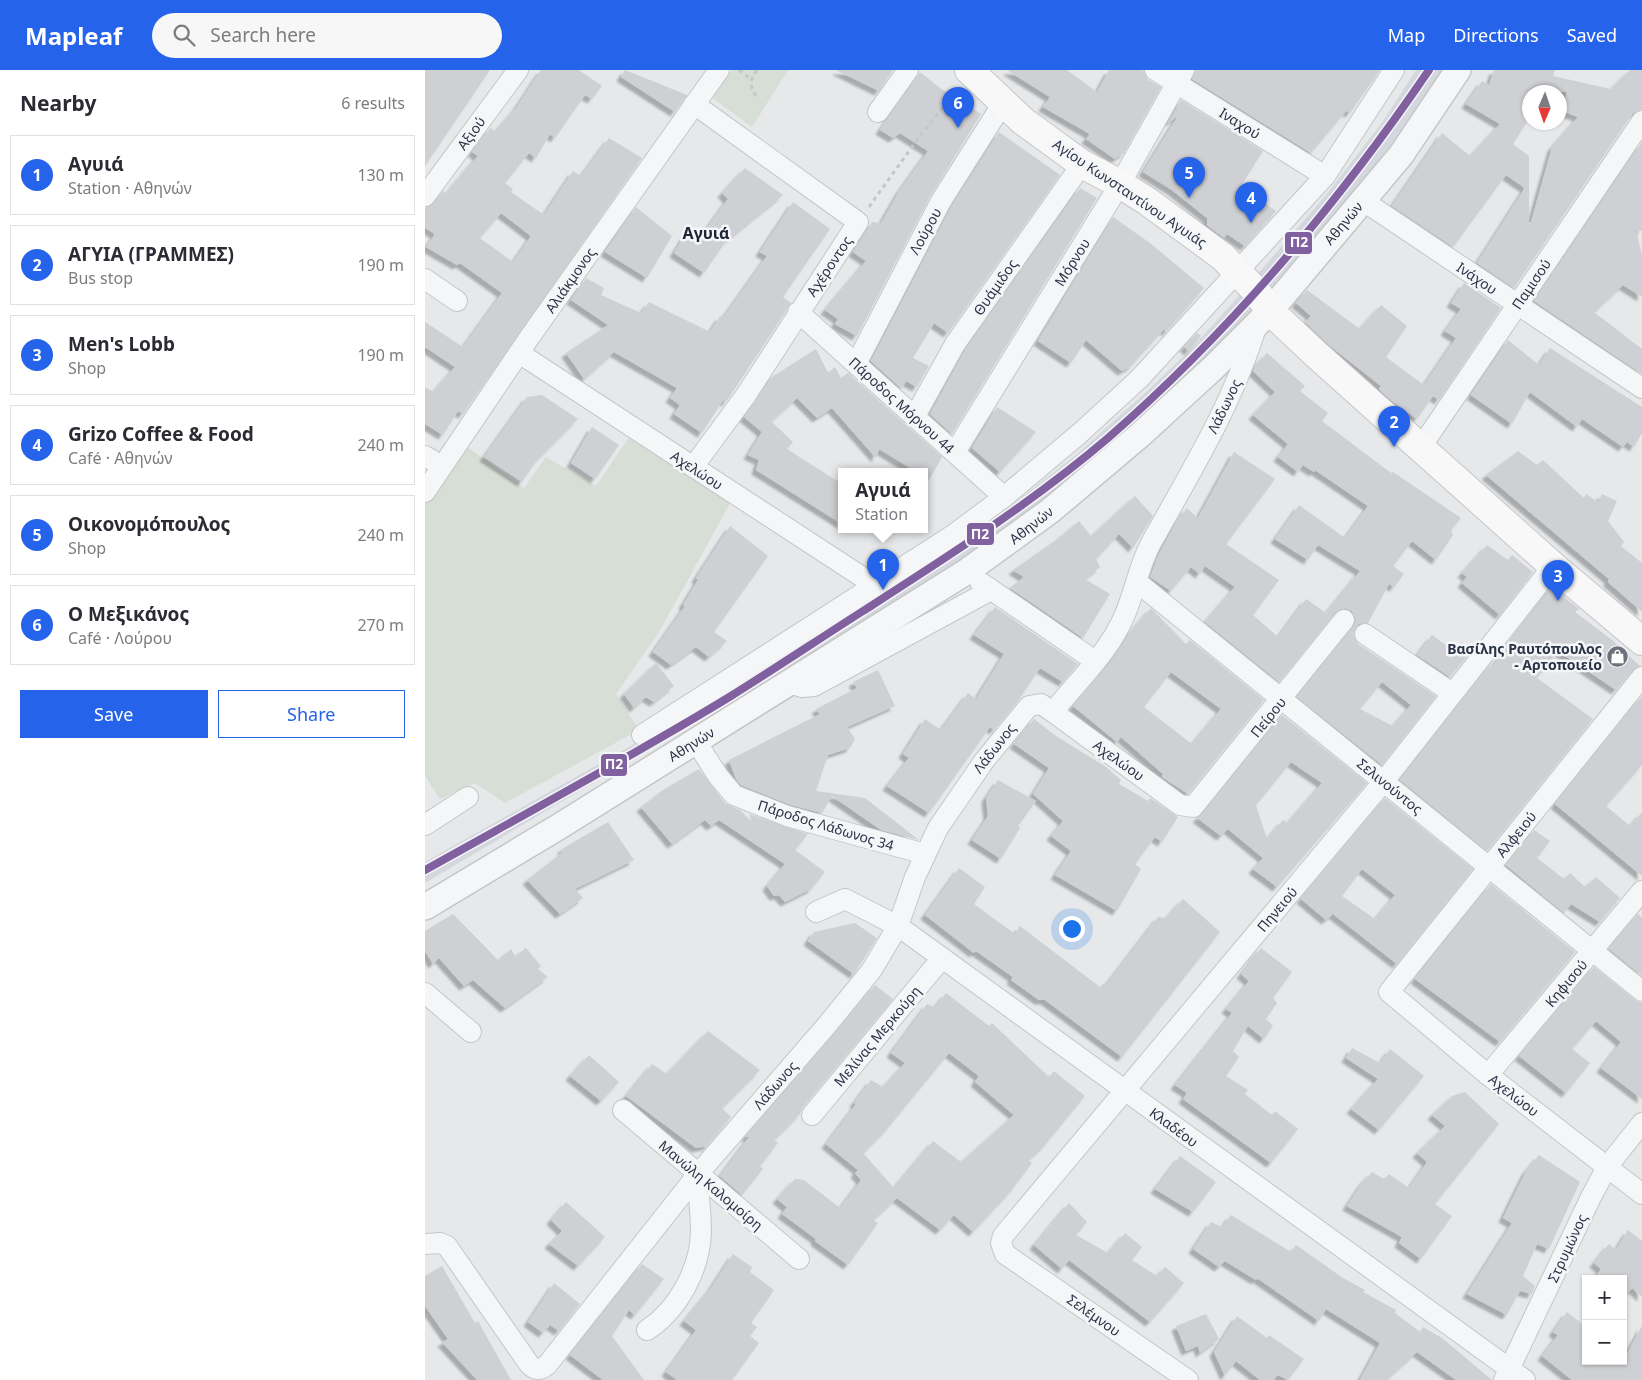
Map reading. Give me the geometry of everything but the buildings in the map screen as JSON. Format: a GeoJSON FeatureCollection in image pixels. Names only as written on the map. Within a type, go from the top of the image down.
{"type":"FeatureCollection","features":[{"type":"Feature","properties":{"kind":"main road","name":"Αγίου Κωνσταντίνου Αγυιάς"},"geometry":{"type":"LineString","coordinates":[[971,71],[1023,121],[1083,164],[1120,184],[1200,238],[1238,270],[1263,318],[1421,447],[1553,566],[1642,641]]}},
{"type":"Feature","properties":{"kind":"street","name":"Αξιού"},"geometry":{"type":"LineString","coordinates":[[425,196],[518,70]]}},
{"type":"Feature","properties":{"kind":"street","name":"Αλιάκμονος"},"geometry":{"type":"LineString","coordinates":[[425,492],[433,461],[519,353],[719,70]]}},
{"type":"Feature","properties":{"kind":"street"},"geometry":{"type":"LineString","coordinates":[[878,112],[908,70]]}},
{"type":"Feature","properties":{"kind":"street","name":"Ιναχού"},"geometry":{"type":"LineString","coordinates":[[1155,70],[1181,77],[1325,176]]}},
{"type":"Feature","properties":{"kind":"street"},"geometry":{"type":"LineString","coordinates":[[642,735],[953,535],[1004,497],[1079,434],[1139,379],[1325,176],[1394,70]]}},
{"type":"Feature","properties":{"kind":"street","name":"Αθηνών"},"geometry":{"type":"LineString","coordinates":[[425,907],[552,831],[967,572],[1050,511],[1118,454],[1212,369],[1263,318],[1401,156],[1458,70]]}},
{"type":"Feature","properties":{"kind":"street","name":"Μόρνου"},"geometry":{"type":"LineString","coordinates":[[955,452],[1120,184],[1181,77]]}},
{"type":"Feature","properties":{"kind":"street","name":"Λούρου"},"geometry":{"type":"LineString","coordinates":[[856,364],[941,201],[1003,103]]}},
{"type":"Feature","properties":{"kind":"street"},"geometry":{"type":"LineString","coordinates":[[694,104],[858,222]]}},
{"type":"Feature","properties":{"kind":"street","name":"Παμισού"},"geometry":{"type":"LineString","coordinates":[[1421,447],[1642,122]]}},
{"type":"Feature","properties":{"kind":"street","name":"Θυάμιδος"},"geometry":{"type":"LineString","coordinates":[[915,416],[955,344],[1083,164]]}},
{"type":"Feature","properties":{"kind":"street","name":"Ινάχου"},"geometry":{"type":"LineString","coordinates":[[1362,200],[1642,388]]}},
{"type":"Feature","properties":{"kind":"street","name":"Αχέροντος"},"geometry":{"type":"LineString","coordinates":[[693,467],[751,388],[858,222]]}},
{"type":"Feature","properties":{"kind":"street"},"geometry":{"type":"LineString","coordinates":[[425,280],[457,301]]}},
{"type":"Feature","properties":{"kind":"street","name":"Πάροδος Μόρνου 44"},"geometry":{"type":"LineString","coordinates":[[799,312],[1004,497]]}},
{"type":"Feature","properties":{"kind":"street","name":"Λάδωνος"},"geometry":{"type":"LineString","coordinates":[[425,1244],[440,1243],[447,1246],[529,1364],[533,1368],[542,1369],[698,1174],[827,1025],[882,955],[898,926],[925,854],[960,794],[1025,709],[1035,704],[1041,704],[1053,712],[1095,661],[1119,627],[1131,602],[1149,546],[1238,379],[1263,318]]}},
{"type":"Feature","properties":{"kind":"street","name":"Αχελώου"},"geometry":{"type":"LineString","coordinates":[[519,353],[876,586]]}},
{"type":"Feature","properties":{"kind":"street","name":"Πηνειού"},"geometry":{"type":"LineString","coordinates":[[1002,1248],[1003,1236],[1123,1090],[1384,781],[1553,566]]}},
{"type":"Feature","properties":{"kind":"street"},"geometry":{"type":"LineString","coordinates":[[967,572],[1095,661]]}},
{"type":"Feature","properties":{"kind":"street","name":"Σελινούντος"},"geometry":{"type":"LineString","coordinates":[[1137,582],[1642,991]]}},
{"type":"Feature","properties":{"kind":"street"},"geometry":{"type":"LineString","coordinates":[[790,683],[802,688],[814,686],[991,590]]}},
{"type":"Feature","properties":{"kind":"street","name":"Πείρου"},"geometry":{"type":"LineString","coordinates":[[1187,808],[1198,804],[1345,620]]}},
{"type":"Feature","properties":{"kind":"street"},"geometry":{"type":"LineString","coordinates":[[1365,634],[1453,693]]}},
{"type":"Feature","properties":{"kind":"street","name":"Αλφειού"},"geometry":{"type":"LineString","coordinates":[[1389,992],[1642,676]]}},
{"type":"Feature","properties":{"kind":"street","name":"Αχελώου"},"geometry":{"type":"LineString","coordinates":[[1053,712],[1187,808]]}},
{"type":"Feature","properties":{"kind":"street","name":"Πάροδος Λάδωνος 34"},"geometry":{"type":"LineString","coordinates":[[695,740],[718,776],[734,794],[787,816],[925,854]]}},
{"type":"Feature","properties":{"kind":"street"},"geometry":{"type":"LineString","coordinates":[[425,825],[468,797]]}},
{"type":"Feature","properties":{"kind":"street","name":"Κηφισού"},"geometry":{"type":"LineString","coordinates":[[1488,1074],[1593,952],[1642,891]]}},
{"type":"Feature","properties":{"kind":"street","name":"Κλαδέου"},"geometry":{"type":"LineString","coordinates":[[816,912],[845,899],[898,926],[1506,1374],[1525,1380]]}},
{"type":"Feature","properties":{"kind":"street","name":"Μελίνας Μερκούρη"},"geometry":{"type":"LineString","coordinates":[[812,1115],[942,958]]}},
{"type":"Feature","properties":{"kind":"street","name":"Αχελώου"},"geometry":{"type":"LineString","coordinates":[[1389,992],[1488,1074],[1642,1194]]}},
{"type":"Feature","properties":{"kind":"street"},"geometry":{"type":"LineString","coordinates":[[425,993],[471,1032]]}},
{"type":"Feature","properties":{"kind":"street","name":"Μανώλη Καλομοίρη"},"geometry":{"type":"LineString","coordinates":[[623,1110],[799,1260]]}},
{"type":"Feature","properties":{"kind":"street","name":"Στρυμώνος"},"geometry":{"type":"LineString","coordinates":[[1506,1374],[1607,1168],[1642,1122]]}},
{"type":"Feature","properties":{"kind":"street"},"geometry":{"type":"LineString","coordinates":[[647,1330],[659,1321],[676,1302],[695,1262],[701,1232],[698,1174]]}},
{"type":"Feature","properties":{"kind":"street","name":"Σελέμνου"},"geometry":{"type":"LineString","coordinates":[[1002,1248],[1011,1258],[1189,1380]]}},
{"type":"Feature","properties":{"kind":"path"},"geometry":{"type":"LineString","coordinates":[[739,70],[751,79]]}},
{"type":"Feature","properties":{"kind":"path"},"geometry":{"type":"LineString","coordinates":[[756,96],[751,88],[751,79],[757,70]]}},
{"type":"Feature","properties":{"kind":"path","name":"Αχέροντος"},"geometry":{"type":"LineString","coordinates":[[858,222],[917,140],[971,71]]}},
{"type":"Feature","properties":{"kind":"shaded area"},"geometry":{"type":"Polygon","coordinates":[[[732,70],[788,70],[752,127],[711,97],[732,70]]]}},
{"type":"Feature","properties":{"kind":"shaded area"},"geometry":{"type":"Polygon","coordinates":[[[1416,70],[1444,70],[1429,94],[1355,192],[1208,360],[1058,490],[986,544],[907,596],[425,883],[425,862],[707,703],[968,539],[1077,454],[1189,351],[1237,298],[1326,195],[1381,124],[1416,70]]]}},
{"type":"Feature","properties":{"kind":"shaded area"},"geometry":{"type":"Polygon","coordinates":[[[632,433],[732,500],[659,632],[616,694],[639,730],[505,803],[475,783],[440,799],[425,776],[425,502],[463,444],[524,488],[546,457],[596,486],[632,433]]]}},
{"type":"Feature","properties":{"kind":"transit line","name":"Π2"},"geometry":{"type":"LineString","coordinates":[[425,870],[617,763],[731,696],[957,550],[1079,462],[1154,397],[1240,310],[1320,217],[1394,120],[1429,70]]}},
{"type":"Feature","properties":{"kind":"place","name":"Ο Μεξικάνος"},"geometry":{"type":"Point","coordinates":[958,128]}},
{"type":"Feature","properties":{"kind":"place","name":"Οικονομόπουλος"},"geometry":{"type":"Point","coordinates":[1189,198]}},
{"type":"Feature","properties":{"kind":"place","name":"Grizo Coffee & Food"},"geometry":{"type":"Point","coordinates":[1251,223]}},
{"type":"Feature","properties":{"kind":"place","name":"ΑΓΥΙΑ (ΓΡΑΜΜΕΣ)"},"geometry":{"type":"Point","coordinates":[1394,447]}},
{"type":"Feature","properties":{"kind":"place","name":"Αγυιά"},"geometry":{"type":"Point","coordinates":[883,590]}},
{"type":"Feature","properties":{"kind":"place","name":"Men's Lobb"},"geometry":{"type":"Point","coordinates":[1558,601]}},
{"type":"Feature","properties":{"kind":"place","name":"Βασίλης Ραυτόπουλος - Αρτοποιείο"},"geometry":{"type":"Point","coordinates":[1618,656]}},
{"type":"Feature","properties":{"kind":"district","name":"Αγυιά"},"geometry":{"type":"Point","coordinates":[706,233]}}]}
